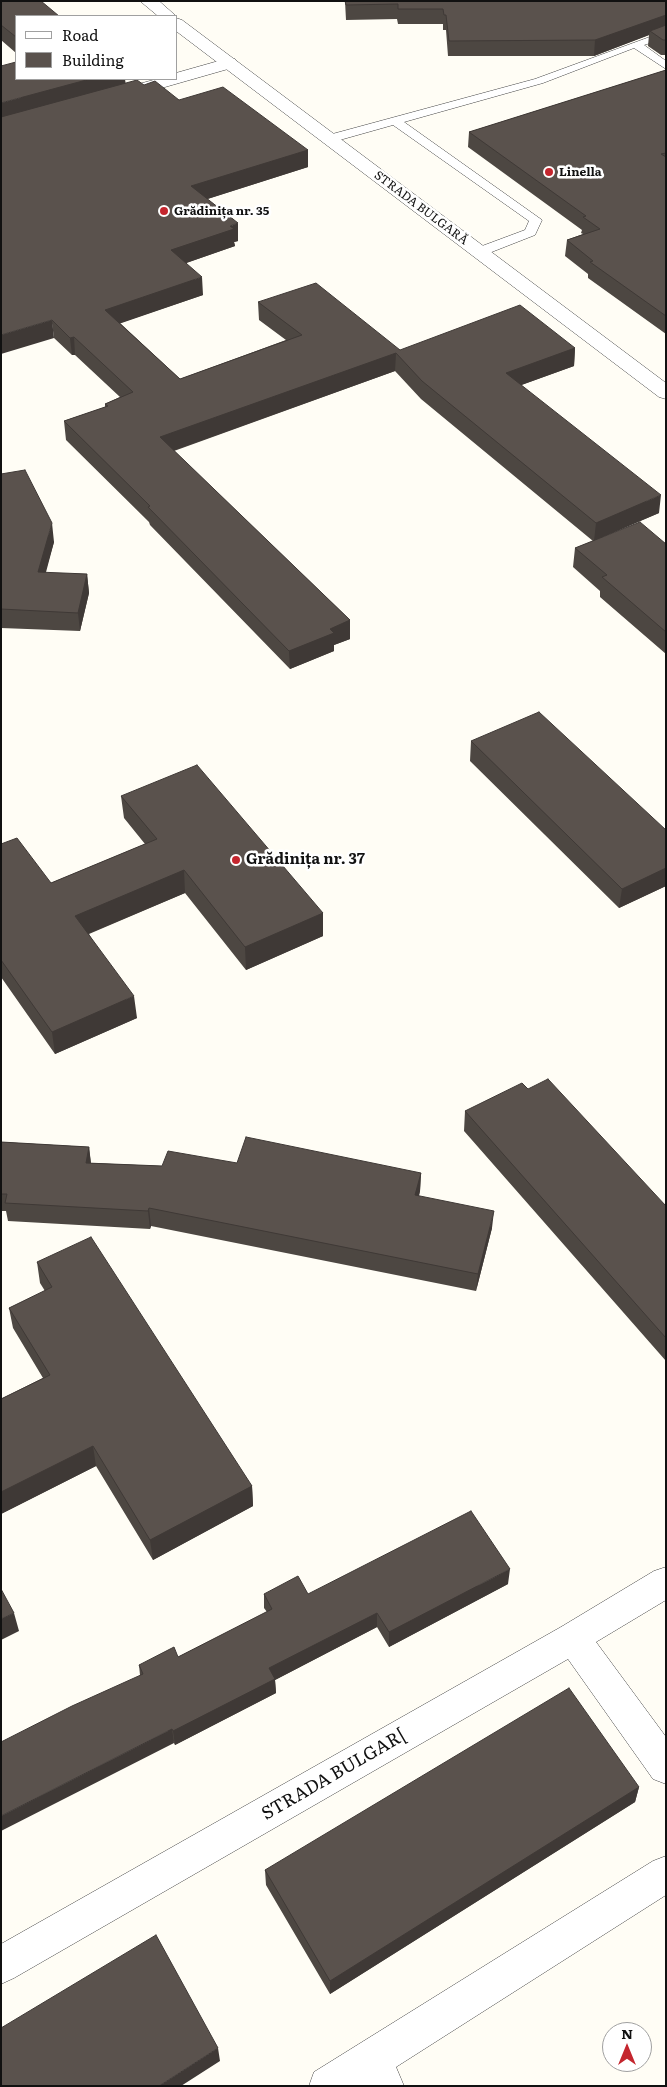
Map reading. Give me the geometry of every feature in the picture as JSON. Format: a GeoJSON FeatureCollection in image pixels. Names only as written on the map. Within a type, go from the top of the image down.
{"type":"FeatureCollection","features":[{"type":"Feature","properties":{"kind":"street"},"geometry":{"type":"LineString","coordinates":[[148,1],[167,15]]}},
{"type":"Feature","properties":{"kind":"street","name":"STRADA BULGARĂ"},"geometry":{"type":"LineString","coordinates":[[178,25],[666,393]]}},
{"type":"Feature","properties":{"kind":"street"},"geometry":{"type":"LineString","coordinates":[[178,78],[229,63]]}},
{"type":"Feature","properties":{"kind":"street"},"geometry":{"type":"LineString","coordinates":[[110,97],[172,80]]}},
{"type":"Feature","properties":{"kind":"street","name":"STRADA BULGAR["},"geometry":{"type":"LineString","coordinates":[[1,1965],[573,1638],[666,1582]]}},
{"type":"Feature","properties":{"kind":"street"},"geometry":{"type":"LineString","coordinates":[[573,1638],[666,1767]]}},
{"type":"Feature","properties":{"kind":"street"},"geometry":{"type":"LineString","coordinates":[[328,2086],[378,2074],[666,1874]]}},
{"type":"Feature","properties":{"kind":"lane"},"geometry":{"type":"LineString","coordinates":[[329,139],[539,81],[666,34]]}},
{"type":"Feature","properties":{"kind":"lane"},"geometry":{"type":"LineString","coordinates":[[635,44],[666,66]]}},
{"type":"Feature","properties":{"kind":"lane"},"geometry":{"type":"LineString","coordinates":[[395,121],[536,220],[530,232],[478,252]]}},
{"type":"Feature","properties":{"kind":"building"},"geometry":{"type":"Polygon","coordinates":[[[1,1],[41,1],[58,15],[15,15],[15,36],[1,25],[1,1]]]}},
{"type":"Feature","properties":{"kind":"building"},"geometry":{"type":"Polygon","coordinates":[[[345,1],[666,1],[666,15],[595,40],[449,41],[446,15],[444,15],[443,9],[398,9],[398,4],[346,5],[345,1]]]}},
{"type":"Feature","properties":{"kind":"building"},"geometry":{"type":"Polygon","coordinates":[[[666,25],[666,40],[650,31],[666,25]]]}},
{"type":"Feature","properties":{"kind":"building"},"geometry":{"type":"Polygon","coordinates":[[[15,62],[15,80],[86,80],[1,103],[1,66],[15,62]]]}},
{"type":"Feature","properties":{"kind":"building"},"geometry":{"type":"Polygon","coordinates":[[[666,70],[666,153],[661,154],[666,157],[666,316],[590,262],[593,261],[567,240],[600,229],[583,217],[586,216],[469,132],[666,70]]]}},
{"type":"Feature","properties":{"kind":"building"},"geometry":{"type":"Polygon","coordinates":[[[137,80],[144,85],[155,81],[179,100],[223,87],[308,150],[191,186],[238,223],[230,226],[234,229],[171,250],[202,277],[105,310],[180,379],[302,335],[258,302],[316,283],[400,350],[520,305],[575,348],[506,373],[661,495],[596,523],[422,381],[396,353],[160,437],[350,620],[330,629],[334,633],[289,651],[148,507],[150,506],[64,421],[108,406],[105,404],[133,392],[74,337],[70,338],[52,320],[1,335],[1,117],[137,80]]]}},
{"type":"Feature","properties":{"kind":"building"},"geometry":{"type":"Polygon","coordinates":[[[25,470],[52,523],[38,572],[87,574],[78,613],[1,609],[1,474],[25,470]]]}},
{"type":"Feature","properties":{"kind":"building"},"geometry":{"type":"Polygon","coordinates":[[[640,522],[666,544],[666,632],[602,577],[607,575],[575,548],[640,522]]]}},
{"type":"Feature","properties":{"kind":"building"},"geometry":{"type":"Polygon","coordinates":[[[539,712],[666,830],[666,868],[622,889],[471,741],[539,712]]]}},
{"type":"Feature","properties":{"kind":"building"},"geometry":{"type":"Polygon","coordinates":[[[197,765],[323,913],[245,947],[184,870],[75,916],[134,996],[52,1032],[1,960],[1,844],[17,838],[51,883],[157,839],[121,796],[197,765]]]}},
{"type":"Feature","properties":{"kind":"building"},"geometry":{"type":"Polygon","coordinates":[[[548,1079],[666,1206],[666,1338],[465,1111],[522,1083],[528,1089],[548,1079]]]}},
{"type":"Feature","properties":{"kind":"building"},"geometry":{"type":"Polygon","coordinates":[[[246,1137],[421,1173],[415,1195],[494,1211],[478,1274],[149,1208],[148,1211],[5,1203],[7,1194],[1,1194],[1,1142],[89,1147],[86,1163],[162,1166],[168,1151],[237,1163],[246,1137]]]}},
{"type":"Feature","properties":{"kind":"building"},"geometry":{"type":"Polygon","coordinates":[[[91,1237],[252,1486],[150,1540],[93,1446],[1,1492],[1,1399],[50,1375],[9,1308],[52,1287],[37,1262],[91,1237]]]}},
{"type":"Feature","properties":{"kind":"building"},"geometry":{"type":"Polygon","coordinates":[[[471,1511],[510,1569],[389,1632],[377,1613],[269,1668],[275,1679],[1,1816],[1,1742],[72,1706],[143,1674],[139,1665],[174,1647],[178,1657],[272,1609],[264,1594],[298,1576],[308,1594],[471,1511]]]}},
{"type":"Feature","properties":{"kind":"building"},"geometry":{"type":"Polygon","coordinates":[[[1,1589],[14,1613],[1,1619],[1,1589]]]}},
{"type":"Feature","properties":{"kind":"building"},"geometry":{"type":"Polygon","coordinates":[[[569,1688],[639,1787],[330,1981],[265,1870],[569,1688]]]}},
{"type":"Feature","properties":{"kind":"building"},"geometry":{"type":"Polygon","coordinates":[[[156,1935],[218,2048],[159,2086],[1,2086],[1,2028],[156,1935]]]}},
{"type":"Feature","properties":{"kind":"place","name":"Linella"},"geometry":{"type":"Point","coordinates":[549,172]}},
{"type":"Feature","properties":{"kind":"place","name":"Grădinița nr. 35"},"geometry":{"type":"Point","coordinates":[164,211]}},
{"type":"Feature","properties":{"kind":"place","name":"Grădinița nr. 37"},"geometry":{"type":"Point","coordinates":[236,860]}}]}
